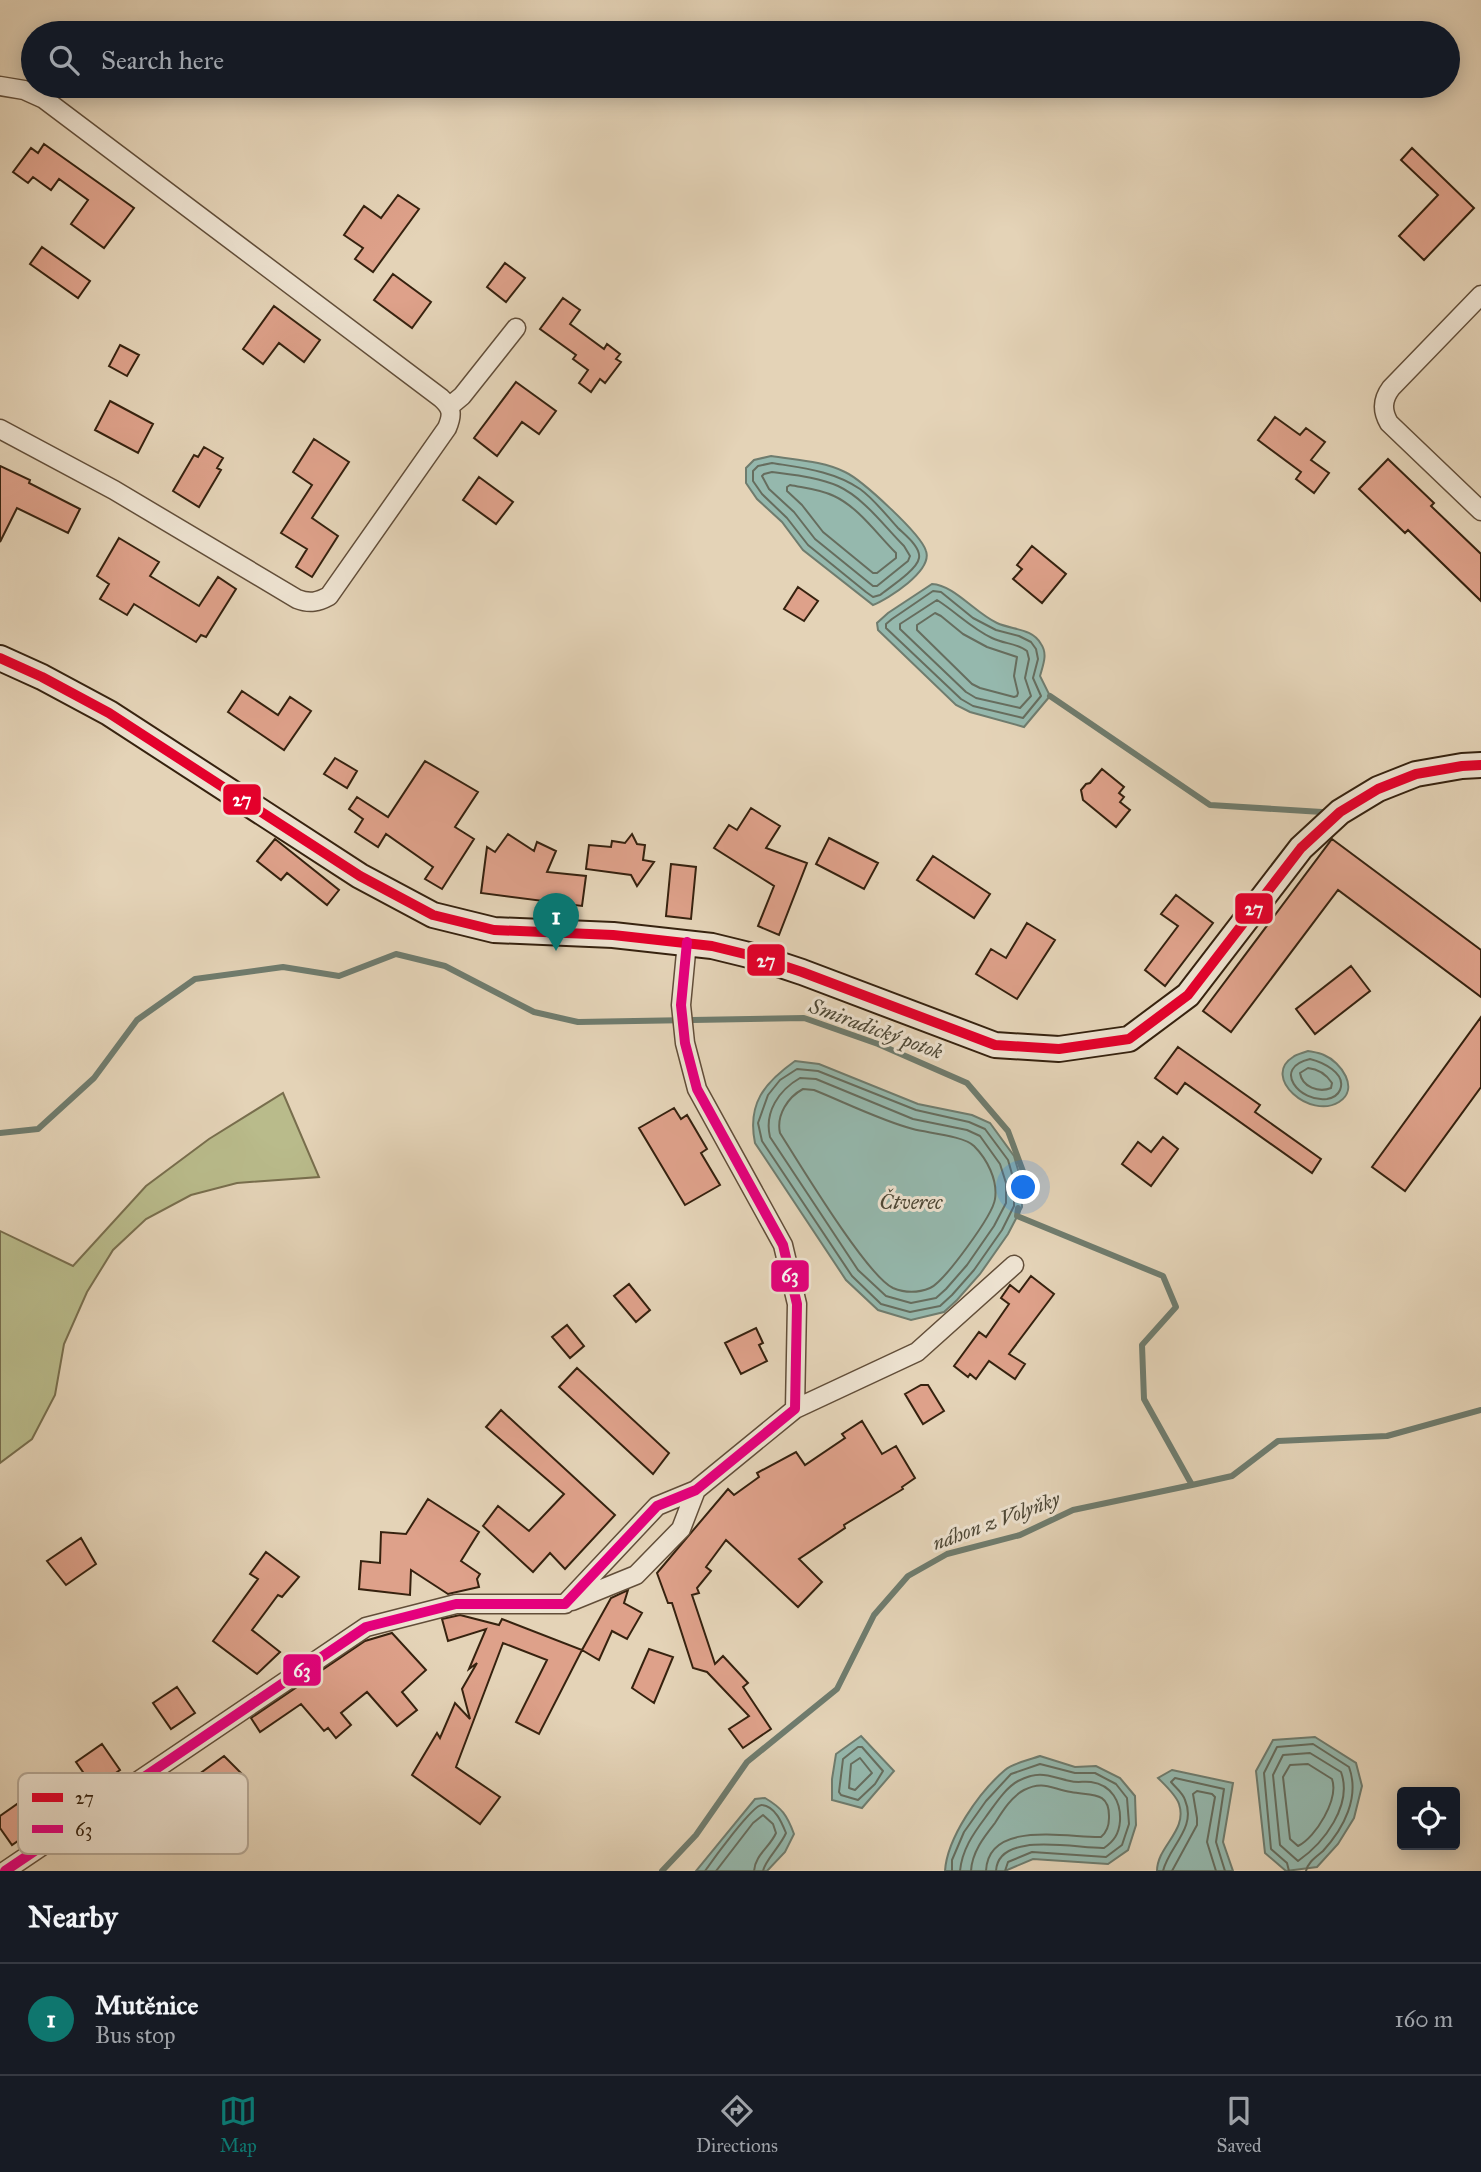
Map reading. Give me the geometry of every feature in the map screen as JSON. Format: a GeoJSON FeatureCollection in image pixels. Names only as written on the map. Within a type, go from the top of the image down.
{"type":"FeatureCollection","features":[{"type":"Feature","properties":{"kind":"street"},"geometry":{"type":"LineString","coordinates":[[0,86],[21,90]]}},
{"type":"Feature","properties":{"kind":"street"},"geometry":{"type":"LineString","coordinates":[[0,429],[114,490],[306,602],[319,601],[329,596],[447,428],[452,416],[450,407],[42,98]]}},
{"type":"Feature","properties":{"kind":"street"},"geometry":{"type":"LineString","coordinates":[[1481,295],[1391,388],[1383,407],[1389,423],[1481,511]]}},
{"type":"Feature","properties":{"kind":"street"},"geometry":{"type":"LineString","coordinates":[[450,407],[462,396],[516,328]]}},
{"type":"Feature","properties":{"kind":"street"},"geometry":{"type":"LineString","coordinates":[[0,658],[109,713],[360,876],[433,915],[494,930],[613,935],[687,942],[757,957],[995,1045],[1059,1049],[1129,1039],[1188,995],[1301,848],[1340,812],[1378,789],[1416,774],[1481,765]]}},
{"type":"Feature","properties":{"kind":"street"},"geometry":{"type":"LineString","coordinates":[[687,942],[681,1005],[684,1033],[697,1089],[783,1245],[797,1304],[795,1409]]}},
{"type":"Feature","properties":{"kind":"street"},"geometry":{"type":"LineString","coordinates":[[565,1604],[657,1506],[696,1490],[795,1409],[917,1352],[1014,1265]]}},
{"type":"Feature","properties":{"kind":"street"},"geometry":{"type":"LineString","coordinates":[[150,1773],[366,1627],[456,1604],[565,1604],[636,1575],[681,1529],[696,1490]]}},
{"type":"Feature","properties":{"kind":"street"},"geometry":{"type":"LineString","coordinates":[[5,1871],[30,1854]]}},
{"type":"Feature","properties":{"kind":"green space"},"geometry":{"type":"Polygon","coordinates":[[[283,1093],[319,1177],[237,1183],[191,1195],[146,1219],[113,1250],[87,1292],[64,1344],[55,1395],[32,1439],[0,1463],[0,1231],[73,1266],[146,1186],[209,1139],[283,1093]]]}},
{"type":"Feature","properties":{"kind":"water"},"geometry":{"type":"Polygon","coordinates":[[[771,456],[828,465],[845,472],[864,485],[890,508],[922,543],[926,551],[923,567],[898,591],[873,605],[803,550],[782,522],[757,499],[746,483],[746,468],[754,460],[771,456]]]}},
{"type":"Feature","properties":{"kind":"water"},"geometry":{"type":"Polygon","coordinates":[[[932,584],[948,589],[997,623],[1032,635],[1041,644],[1045,656],[1040,676],[1050,696],[1024,727],[970,712],[956,705],[878,630],[877,623],[888,613],[932,584]]]}},
{"type":"Feature","properties":{"kind":"water"},"geometry":{"type":"Polygon","coordinates":[[[1308,1051],[1330,1058],[1346,1076],[1348,1090],[1339,1102],[1327,1106],[1315,1105],[1303,1101],[1286,1085],[1283,1075],[1285,1065],[1295,1056],[1308,1051]]]}},
{"type":"Feature","properties":{"kind":"water","name":"Čtverec"},"geometry":{"type":"Polygon","coordinates":[[[795,1061],[819,1064],[918,1104],[972,1115],[990,1123],[1014,1156],[1021,1180],[1022,1207],[1008,1234],[980,1274],[944,1312],[911,1320],[878,1310],[846,1280],[755,1143],[754,1117],[760,1096],[775,1078],[795,1061]]]}},
{"type":"Feature","properties":{"kind":"water"},"geometry":{"type":"Polygon","coordinates":[[[861,1736],[894,1771],[862,1808],[832,1800],[836,1754],[861,1736]]]}},
{"type":"Feature","properties":{"kind":"water"},"geometry":{"type":"Polygon","coordinates":[[[1315,1737],[1356,1763],[1362,1786],[1354,1818],[1338,1844],[1317,1867],[1286,1871],[1265,1853],[1256,1771],[1273,1740],[1315,1737]]]}},
{"type":"Feature","properties":{"kind":"water"},"geometry":{"type":"Polygon","coordinates":[[[1040,1756],[1075,1767],[1096,1766],[1120,1778],[1135,1796],[1136,1825],[1128,1850],[1108,1864],[1033,1859],[1005,1871],[945,1871],[958,1830],[985,1790],[1008,1768],[1040,1756]]]}},
{"type":"Feature","properties":{"kind":"water"},"geometry":{"type":"Polygon","coordinates":[[[1172,1770],[1233,1783],[1223,1842],[1233,1871],[1157,1871],[1158,1862],[1176,1830],[1181,1814],[1178,1801],[1158,1778],[1172,1770]]]}},
{"type":"Feature","properties":{"kind":"water"},"geometry":{"type":"Polygon","coordinates":[[[765,1798],[783,1813],[794,1834],[785,1852],[767,1871],[696,1871],[755,1799],[765,1798]]]}},
{"type":"Feature","properties":{"kind":"building"},"geometry":{"type":"Polygon","coordinates":[[[44,144],[134,208],[104,248],[71,224],[88,200],[59,179],[51,190],[33,177],[28,183],[13,172],[31,148],[38,153],[44,144]]]}},
{"type":"Feature","properties":{"kind":"building"},"geometry":{"type":"Polygon","coordinates":[[[1412,148],[1474,208],[1424,260],[1399,236],[1438,195],[1401,160],[1412,148]]]}},
{"type":"Feature","properties":{"kind":"building"},"geometry":{"type":"Polygon","coordinates":[[[398,195],[419,209],[373,272],[355,259],[363,248],[344,235],[364,206],[381,218],[398,195]]]}},
{"type":"Feature","properties":{"kind":"building"},"geometry":{"type":"Polygon","coordinates":[[[42,247],[90,281],[78,298],[30,264],[42,247]]]}},
{"type":"Feature","properties":{"kind":"building"},"geometry":{"type":"Polygon","coordinates":[[[505,263],[525,278],[506,302],[487,287],[505,263]]]}},
{"type":"Feature","properties":{"kind":"building"},"geometry":{"type":"Polygon","coordinates":[[[393,274],[431,302],[412,328],[374,300],[393,274]]]}},
{"type":"Feature","properties":{"kind":"building"},"geometry":{"type":"Polygon","coordinates":[[[563,298],[580,310],[570,324],[604,349],[607,344],[620,354],[616,359],[621,362],[605,383],[600,379],[591,392],[579,383],[588,370],[573,359],[576,355],[540,329],[563,298]]]}},
{"type":"Feature","properties":{"kind":"building"},"geometry":{"type":"Polygon","coordinates":[[[274,306],[320,340],[304,362],[279,343],[263,364],[243,349],[274,306]]]}},
{"type":"Feature","properties":{"kind":"building"},"geometry":{"type":"Polygon","coordinates":[[[120,345],[139,355],[127,376],[109,366],[120,345]]]}},
{"type":"Feature","properties":{"kind":"building"},"geometry":{"type":"Polygon","coordinates":[[[516,382],[556,411],[539,434],[522,422],[497,456],[474,438],[516,382]]]}},
{"type":"Feature","properties":{"kind":"building"},"geometry":{"type":"Polygon","coordinates":[[[110,401],[153,424],[138,453],[95,430],[110,401]]]}},
{"type":"Feature","properties":{"kind":"building"},"geometry":{"type":"Polygon","coordinates":[[[1275,417],[1300,435],[1306,428],[1325,442],[1311,460],[1329,473],[1314,493],[1296,479],[1301,472],[1258,440],[1275,417]]]}},
{"type":"Feature","properties":{"kind":"building"},"geometry":{"type":"Polygon","coordinates":[[[314,439],[349,462],[312,518],[338,536],[312,577],[296,567],[307,549],[281,533],[312,485],[293,472],[314,439]]]}},
{"type":"Feature","properties":{"kind":"building"},"geometry":{"type":"Polygon","coordinates":[[[204,447],[223,458],[217,468],[221,470],[199,507],[173,491],[194,455],[198,457],[204,447]]]}},
{"type":"Feature","properties":{"kind":"building"},"geometry":{"type":"Polygon","coordinates":[[[1388,459],[1434,503],[1431,506],[1481,554],[1481,601],[1408,530],[1405,533],[1359,489],[1388,459]]]}},
{"type":"Feature","properties":{"kind":"building"},"geometry":{"type":"Polygon","coordinates":[[[0,466],[80,509],[68,533],[17,508],[0,542],[0,466]]]}},
{"type":"Feature","properties":{"kind":"building"},"geometry":{"type":"Polygon","coordinates":[[[479,477],[513,502],[496,524],[463,500],[479,477]]]}},
{"type":"Feature","properties":{"kind":"building"},"geometry":{"type":"Polygon","coordinates":[[[119,538],[159,562],[150,576],[199,606],[218,577],[236,589],[206,637],[201,635],[196,642],[134,604],[127,615],[100,599],[109,584],[97,576],[119,538]]]}},
{"type":"Feature","properties":{"kind":"building"},"geometry":{"type":"Polygon","coordinates":[[[1032,546],[1066,574],[1042,603],[1013,579],[1022,569],[1017,565],[1032,546]]]}},
{"type":"Feature","properties":{"kind":"building"},"geometry":{"type":"Polygon","coordinates":[[[798,587],[818,601],[804,621],[784,609],[798,587]]]}},
{"type":"Feature","properties":{"kind":"building"},"geometry":{"type":"Polygon","coordinates":[[[242,691],[278,715],[290,697],[311,711],[284,750],[228,712],[242,691]]]}},
{"type":"Feature","properties":{"kind":"building"},"geometry":{"type":"Polygon","coordinates":[[[335,758],[357,771],[347,788],[324,774],[335,758]]]}},
{"type":"Feature","properties":{"kind":"building"},"geometry":{"type":"Polygon","coordinates":[[[425,761],[478,792],[455,827],[474,839],[442,889],[425,879],[433,867],[386,834],[378,847],[355,832],[363,819],[349,809],[357,797],[388,817],[425,761]]]}},
{"type":"Feature","properties":{"kind":"building"},"geometry":{"type":"Polygon","coordinates":[[[1102,769],[1124,787],[1119,793],[1124,797],[1120,802],[1130,810],[1116,827],[1083,800],[1081,790],[1102,769]]]}},
{"type":"Feature","properties":{"kind":"building"},"geometry":{"type":"Polygon","coordinates":[[[751,808],[780,826],[766,848],[807,863],[779,935],[758,926],[774,886],[714,848],[729,825],[737,830],[751,808]]]}},
{"type":"Feature","properties":{"kind":"building"},"geometry":{"type":"Polygon","coordinates":[[[508,834],[534,851],[537,842],[556,851],[547,872],[586,876],[582,906],[481,893],[487,847],[495,852],[508,834]]]}},
{"type":"Feature","properties":{"kind":"building"},"geometry":{"type":"Polygon","coordinates":[[[632,834],[637,844],[645,845],[643,860],[654,862],[637,886],[631,875],[586,869],[589,845],[611,847],[612,841],[625,843],[632,834]]]}},
{"type":"Feature","properties":{"kind":"building"},"geometry":{"type":"Polygon","coordinates":[[[829,838],[878,863],[864,889],[816,864],[829,838]]]}},
{"type":"Feature","properties":{"kind":"building"},"geometry":{"type":"Polygon","coordinates":[[[275,839],[339,890],[327,905],[287,873],[281,880],[257,861],[275,839]]]}},
{"type":"Feature","properties":{"kind":"building"},"geometry":{"type":"Polygon","coordinates":[[[1332,839],[1481,950],[1481,997],[1338,890],[1231,1032],[1203,1011],[1332,839]]]}},
{"type":"Feature","properties":{"kind":"building"},"geometry":{"type":"Polygon","coordinates":[[[933,856],[990,894],[974,918],[917,880],[933,856]]]}},
{"type":"Feature","properties":{"kind":"building"},"geometry":{"type":"Polygon","coordinates":[[[671,864],[696,867],[691,919],[666,916],[671,864]]]}},
{"type":"Feature","properties":{"kind":"building"},"geometry":{"type":"Polygon","coordinates":[[[1176,895],[1213,923],[1165,986],[1145,970],[1178,926],[1161,914],[1176,895]]]}},
{"type":"Feature","properties":{"kind":"building"},"geometry":{"type":"Polygon","coordinates":[[[1027,923],[1055,940],[1017,999],[976,974],[991,949],[1006,958],[1027,923]]]}},
{"type":"Feature","properties":{"kind":"building"},"geometry":{"type":"Polygon","coordinates":[[[1351,966],[1370,991],[1315,1034],[1296,1009],[1351,966]]]}},
{"type":"Feature","properties":{"kind":"building"},"geometry":{"type":"Polygon","coordinates":[[[1481,1017],[1481,1087],[1405,1191],[1372,1167],[1481,1017]]]}},
{"type":"Feature","properties":{"kind":"building"},"geometry":{"type":"Polygon","coordinates":[[[1178,1047],[1260,1105],[1255,1112],[1321,1159],[1312,1173],[1185,1083],[1177,1094],[1155,1078],[1178,1047]]]}},
{"type":"Feature","properties":{"kind":"building"},"geometry":{"type":"Polygon","coordinates":[[[674,1108],[681,1119],[687,1115],[707,1149],[701,1153],[720,1185],[685,1205],[639,1128],[674,1108]]]}},
{"type":"Feature","properties":{"kind":"building"},"geometry":{"type":"Polygon","coordinates":[[[1163,1137],[1178,1149],[1151,1186],[1122,1164],[1138,1142],[1151,1152],[1163,1137]]]}},
{"type":"Feature","properties":{"kind":"building"},"geometry":{"type":"Polygon","coordinates":[[[1031,1276],[1054,1294],[1009,1354],[1025,1364],[1015,1379],[989,1361],[976,1379],[970,1374],[968,1377],[954,1366],[979,1332],[986,1337],[1009,1304],[1001,1298],[1010,1285],[1019,1292],[1031,1276]]]}},
{"type":"Feature","properties":{"kind":"building"},"geometry":{"type":"Polygon","coordinates":[[[629,1284],[650,1310],[636,1322],[614,1296],[629,1284]]]}},
{"type":"Feature","properties":{"kind":"building"},"geometry":{"type":"Polygon","coordinates":[[[567,1325],[584,1346],[570,1358],[552,1337],[567,1325]]]}},
{"type":"Feature","properties":{"kind":"building"},"geometry":{"type":"Polygon","coordinates":[[[756,1328],[763,1343],[759,1345],[767,1361],[741,1374],[725,1343],[756,1328]]]}},
{"type":"Feature","properties":{"kind":"building"},"geometry":{"type":"Polygon","coordinates":[[[577,1368],[669,1453],[653,1474],[559,1387],[577,1368]]]}},
{"type":"Feature","properties":{"kind":"building"},"geometry":{"type":"Polygon","coordinates":[[[921,1385],[928,1385],[944,1411],[923,1424],[905,1394],[921,1385]]]}},
{"type":"Feature","properties":{"kind":"building"},"geometry":{"type":"Polygon","coordinates":[[[501,1410],[615,1515],[565,1569],[550,1553],[533,1572],[483,1526],[498,1506],[529,1531],[564,1494],[486,1427],[501,1410]]]}},
{"type":"Feature","properties":{"kind":"building"},"geometry":{"type":"Polygon","coordinates":[[[862,1421],[882,1454],[896,1446],[915,1478],[902,1487],[903,1489],[844,1525],[845,1528],[799,1559],[822,1582],[798,1607],[726,1540],[706,1567],[711,1571],[697,1588],[699,1593],[692,1595],[715,1664],[723,1656],[748,1683],[743,1687],[771,1729],[743,1748],[729,1729],[749,1716],[707,1672],[693,1668],[672,1603],[668,1603],[657,1573],[728,1489],[734,1495],[759,1477],[757,1473],[796,1452],[805,1465],[845,1438],[842,1434],[862,1421]]]}},
{"type":"Feature","properties":{"kind":"building"},"geometry":{"type":"Polygon","coordinates":[[[428,1499],[479,1532],[461,1561],[480,1574],[477,1579],[479,1587],[448,1594],[411,1570],[410,1595],[359,1589],[361,1561],[380,1563],[381,1532],[406,1534],[428,1499]]]}},
{"type":"Feature","properties":{"kind":"building"},"geometry":{"type":"Polygon","coordinates":[[[81,1538],[96,1564],[66,1585],[47,1561],[81,1538]]]}},
{"type":"Feature","properties":{"kind":"building"},"geometry":{"type":"Polygon","coordinates":[[[266,1552],[299,1577],[282,1597],[278,1595],[252,1630],[280,1652],[257,1674],[213,1641],[258,1579],[250,1574],[266,1552]]]}},
{"type":"Feature","properties":{"kind":"building"},"geometry":{"type":"Polygon","coordinates":[[[628,1590],[624,1603],[642,1613],[627,1639],[612,1631],[599,1660],[582,1650],[611,1598],[628,1590]]]}},
{"type":"Feature","properties":{"kind":"building"},"geometry":{"type":"Polygon","coordinates":[[[460,1615],[499,1625],[502,1619],[582,1650],[539,1734],[516,1722],[547,1660],[503,1643],[456,1767],[500,1797],[480,1824],[412,1775],[437,1733],[440,1738],[455,1703],[470,1719],[462,1689],[477,1663],[469,1669],[486,1629],[448,1641],[442,1619],[460,1615]]]}},
{"type":"Feature","properties":{"kind":"building"},"geometry":{"type":"Polygon","coordinates":[[[392,1633],[426,1670],[402,1692],[417,1710],[397,1726],[367,1692],[341,1713],[351,1725],[336,1738],[328,1728],[324,1731],[301,1704],[260,1732],[251,1718],[365,1641],[392,1633]]]}},
{"type":"Feature","properties":{"kind":"building"},"geometry":{"type":"Polygon","coordinates":[[[649,1649],[673,1657],[654,1703],[632,1688],[649,1649]]]}},
{"type":"Feature","properties":{"kind":"building"},"geometry":{"type":"Polygon","coordinates":[[[177,1687],[195,1713],[171,1729],[153,1703],[177,1687]]]}},
{"type":"Feature","properties":{"kind":"building"},"geometry":{"type":"Polygon","coordinates":[[[102,1744],[120,1770],[116,1773],[84,1773],[76,1762],[102,1744]]]}},
{"type":"Feature","properties":{"kind":"building"},"geometry":{"type":"Polygon","coordinates":[[[224,1756],[241,1773],[201,1773],[224,1756]]]}},
{"type":"Feature","properties":{"kind":"building"},"geometry":{"type":"Polygon","coordinates":[[[18,1803],[18,1841],[12,1845],[0,1828],[0,1816],[18,1803]]]}},
{"type":"Feature","properties":{"kind":"waterway"},"geometry":{"type":"LineString","coordinates":[[1050,696],[1210,805],[1322,812]]}},
{"type":"Feature","properties":{"kind":"waterway","name":"Smiradický potok"},"geometry":{"type":"LineString","coordinates":[[0,1133],[38,1129],[94,1078],[137,1020],[195,979],[283,967],[339,976],[396,954],[445,966],[534,1012],[578,1022],[804,1018],[878,1044],[967,1083],[1008,1131],[1024,1174],[1020,1198]]}},
{"type":"Feature","properties":{"kind":"waterway","name":"Smiradický potok"},"geometry":{"type":"LineString","coordinates":[[1018,1208],[1017,1216],[1163,1276],[1176,1307],[1142,1345],[1144,1399],[1192,1485],[1232,1476],[1278,1441],[1387,1436],[1481,1410]]}},
{"type":"Feature","properties":{"kind":"waterway","name":"náhon z Volyňky"},"geometry":{"type":"LineString","coordinates":[[662,1871],[696,1835],[747,1762],[837,1689],[874,1615],[908,1576],[947,1554],[1020,1535],[1073,1510],[1192,1485]]}},
{"type":"Feature","properties":{"kind":"transit line","name":"27"},"geometry":{"type":"LineString","coordinates":[[0,658],[109,713],[360,876],[433,915],[494,930],[613,935],[712,946],[802,972],[995,1045],[1059,1049],[1129,1039],[1188,995],[1301,848],[1340,812],[1378,789],[1416,774],[1481,765]]}},
{"type":"Feature","properties":{"kind":"transit line","name":"63"},"geometry":{"type":"LineString","coordinates":[[150,1773],[366,1627],[456,1604],[565,1604],[657,1506],[696,1490],[795,1409],[797,1304],[783,1245],[697,1089],[685,1043],[681,1005],[687,942]]}},
{"type":"Feature","properties":{"kind":"transit line","name":"63"},"geometry":{"type":"LineString","coordinates":[[5,1871],[30,1854]]}},
{"type":"Feature","properties":{"kind":"place","name":"Mutěnice"},"geometry":{"type":"Point","coordinates":[556,951]}}]}
